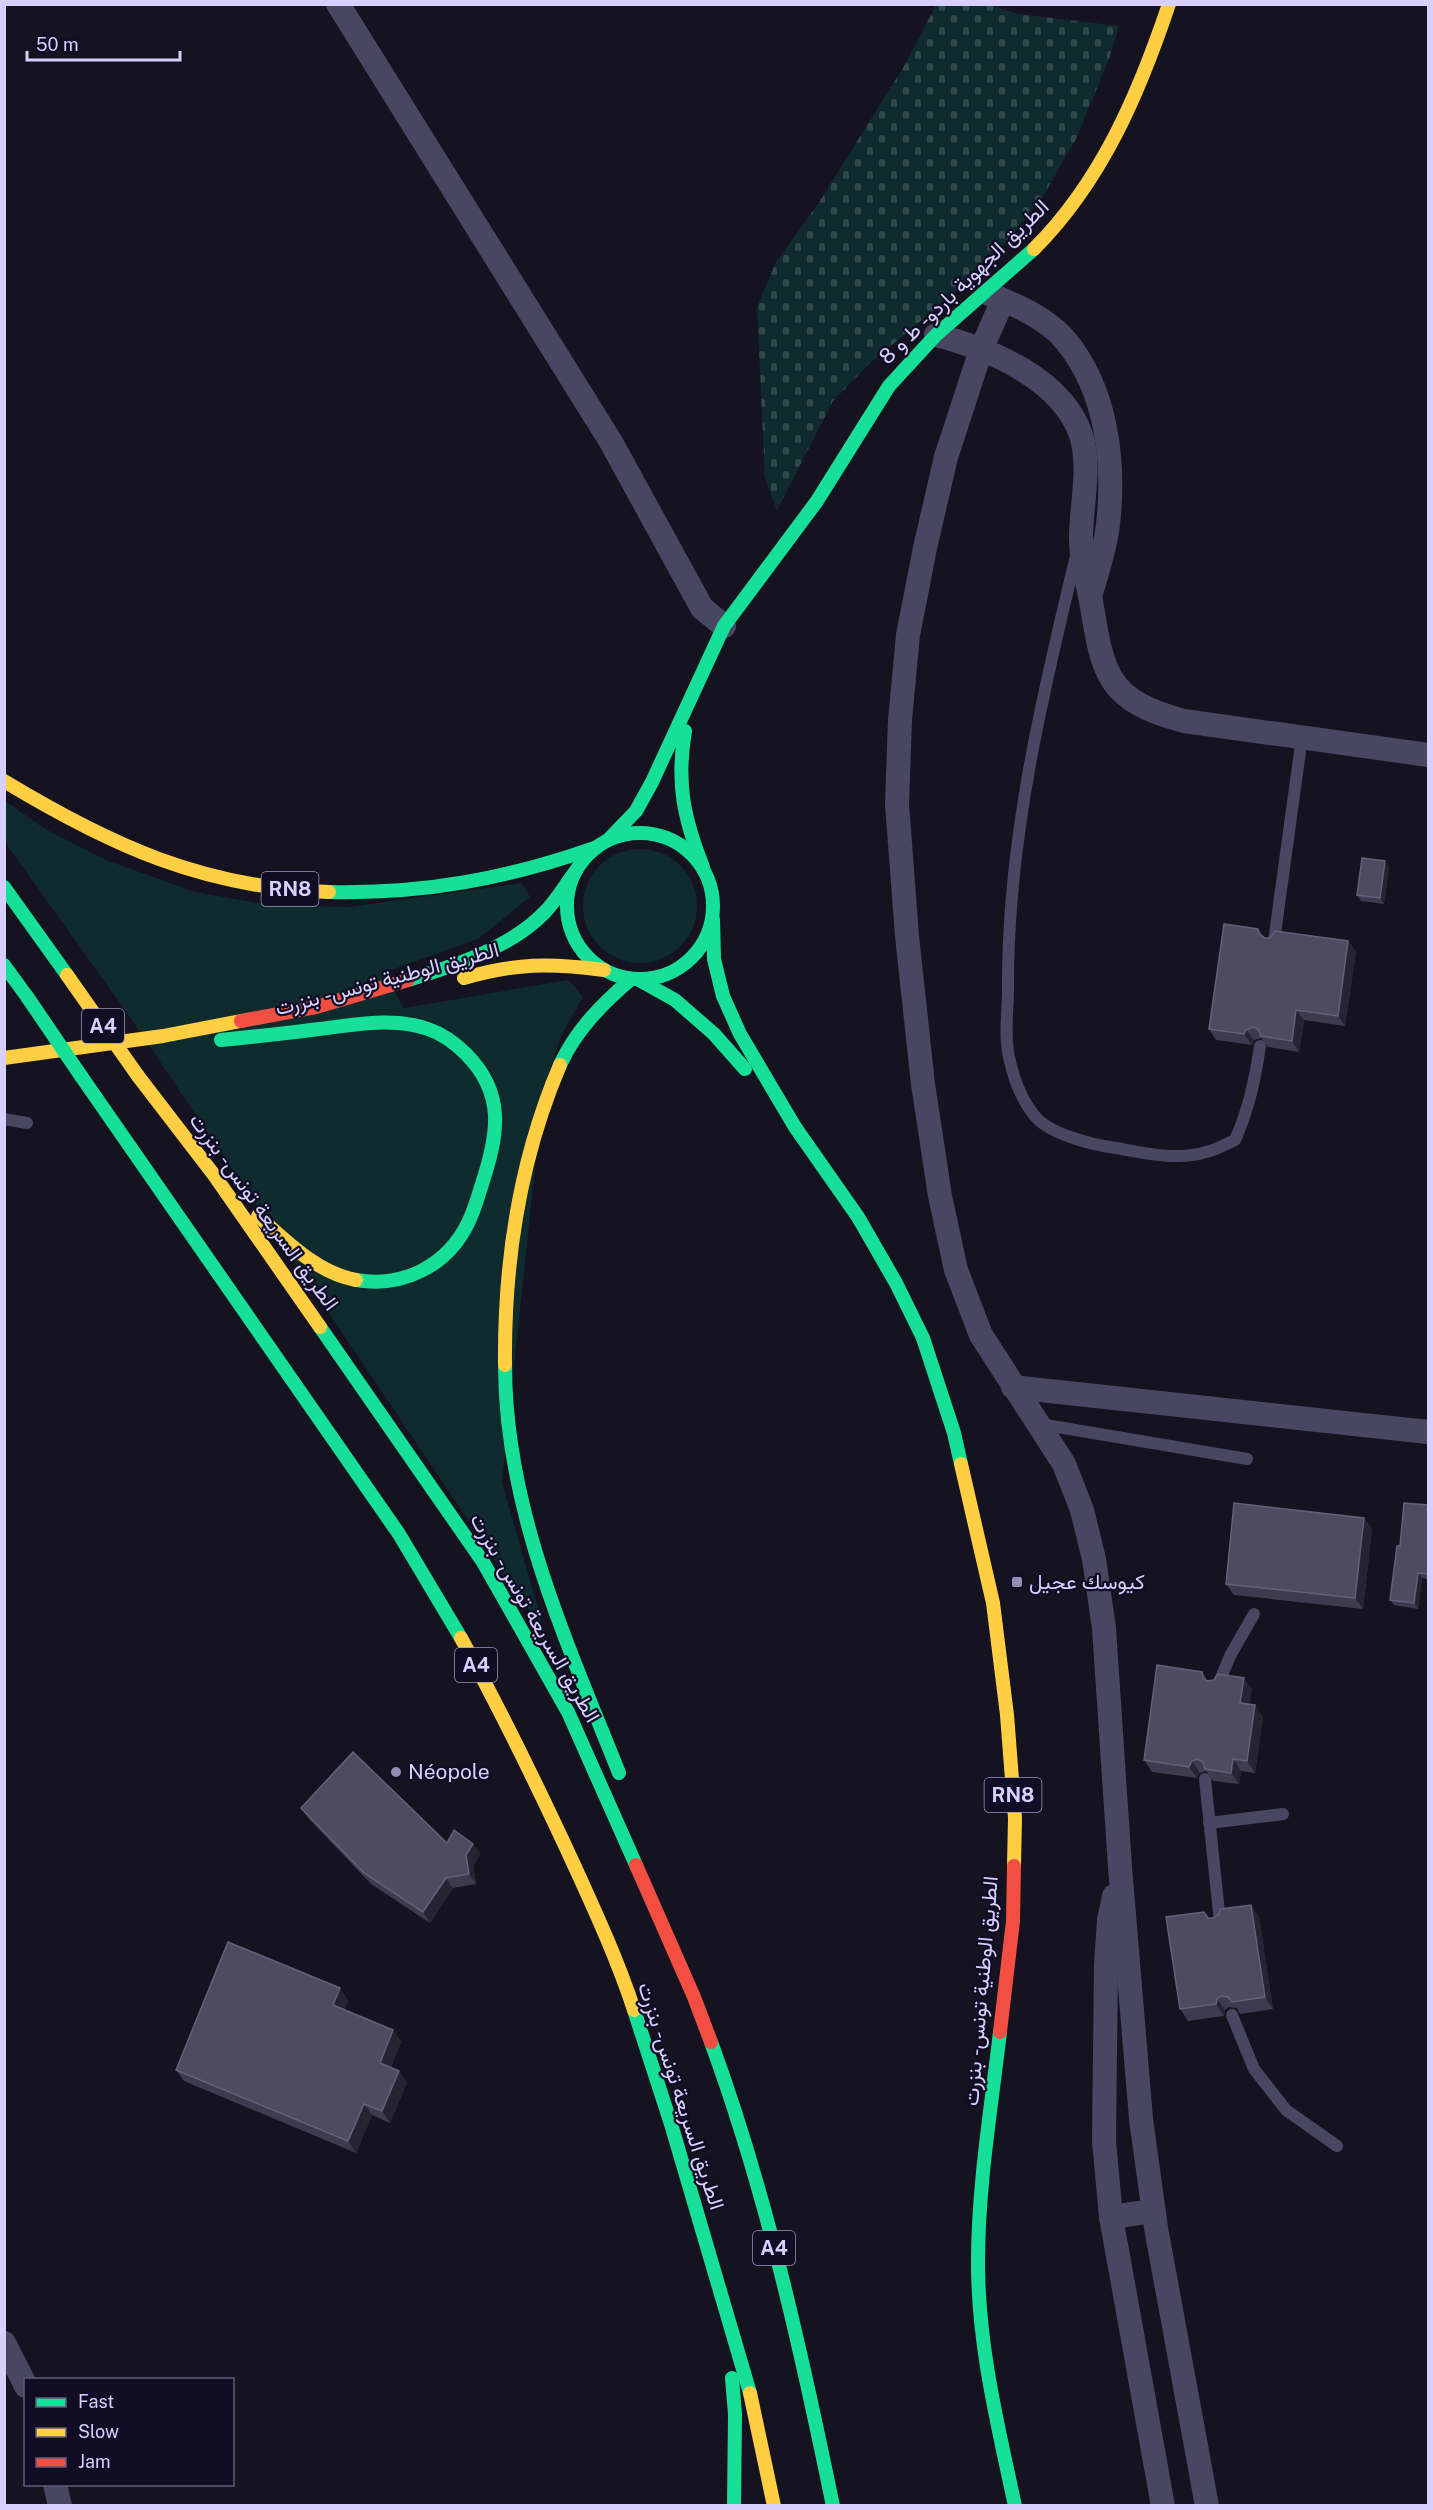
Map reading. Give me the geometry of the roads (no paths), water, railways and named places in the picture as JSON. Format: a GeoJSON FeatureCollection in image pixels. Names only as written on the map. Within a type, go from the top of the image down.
{"type":"FeatureCollection","features":[{"type":"Feature","properties":{"kind":"main road","name":"الطريق الجهوية باردو - ط و 8"},"geometry":{"type":"LineString","coordinates":[[609,839],[636,811],[691,700],[707,659],[724,626],[817,501],[889,386],[936,335],[995,296],[1078,198],[1104,157],[1146,72],[1169,4]]}},
{"type":"Feature","properties":{"kind":"main road","name":"الطريق الجهوية باردو - ط و 8"},"geometry":{"type":"LineString","coordinates":[[691,700],[680,754],[681,791],[686,824],[703,867]]}},
{"type":"Feature","properties":{"kind":"main road","name":"RN8"},"geometry":{"type":"LineString","coordinates":[[4,781],[50,809],[106,838],[186,870],[253,885],[305,891],[360,891],[455,884],[526,871],[594,848]]}},
{"type":"Feature","properties":{"kind":"main road","name":"الطريق الوطنية تونس - بنزرت"},"geometry":{"type":"LineString","coordinates":[[4,1058],[163,1035],[316,1008],[417,977],[487,951],[525,930],[544,912],[594,848],[609,839],[629,833],[650,833],[671,839],[689,851],[703,867],[712,892],[714,959],[723,996],[740,1034],[795,1127],[858,1216],[896,1283],[923,1338],[954,1433],[993,1603],[1015,1818],[1013,1910],[982,2182],[978,2264],[983,2341],[1015,2505]]}},
{"type":"Feature","properties":{"kind":"main road","name":"الطريق الوطنية تونس - بنزرت"},"geometry":{"type":"LineString","coordinates":[[575,872],[567,893],[567,916],[574,937],[586,956],[604,970]]}},
{"type":"Feature","properties":{"kind":"main road","name":"الطريق السريعة تونس - بنزرت"},"geometry":{"type":"LineString","coordinates":[[4,887],[138,1076],[214,1175],[483,1562],[568,1712],[694,1997],[732,2100],[805,2371],[833,2505]]}},
{"type":"Feature","properties":{"kind":"main road","name":"الطريق الوطنية تونس - بنزرت"},"geometry":{"type":"LineString","coordinates":[[635,979],[660,977],[679,969],[695,956],[707,939],[713,919]]}},
{"type":"Feature","properties":{"kind":"main road","name":"الطريق الوطنية تونس - بنزرت"},"geometry":{"type":"LineString","coordinates":[[455,981],[500,968],[558,964],[604,970],[635,979],[675,1000],[714,1034],[795,1127]]}},
{"type":"Feature","properties":{"kind":"main road","name":"الطريق السريعة تونس - بنزرت"},"geometry":{"type":"LineString","coordinates":[[4,965],[399,1534],[452,1621],[503,1715],[594,1909],[633,2006],[671,2124],[756,2413],[774,2505]]}},
{"type":"Feature","properties":{"kind":"main road"},"geometry":{"type":"LineString","coordinates":[[622,1782],[544,1581],[526,1521],[505,1386],[504,1309],[512,1234],[527,1161],[547,1097],[569,1047],[584,1025],[605,1000],[635,979]]}},
{"type":"Feature","properties":{"kind":"main road","name":"الطريق الوطنية تونس - بنزرت"},"geometry":{"type":"LineString","coordinates":[[399,997],[421,991]]}},
{"type":"Feature","properties":{"kind":"main road","name":"الطريق الوطنية تونس - بنزرت"},"geometry":{"type":"LineString","coordinates":[[214,1175],[300,1253],[331,1272],[367,1283],[398,1282],[426,1272],[447,1253],[468,1225],[482,1184],[492,1143],[495,1104],[485,1078],[471,1058],[451,1041],[430,1029],[404,1023],[371,1023],[216,1041],[321,1021],[354,1011]]}},
{"type":"Feature","properties":{"kind":"main road"},"geometry":{"type":"LineString","coordinates":[[114,1058],[136,1055]]}},
{"type":"Feature","properties":{"kind":"main road"},"geometry":{"type":"LineString","coordinates":[[58,1066],[91,1061]]}},
{"type":"Feature","properties":{"kind":"main road"},"geometry":{"type":"LineString","coordinates":[[652,1867],[694,1997]]}},
{"type":"Feature","properties":{"kind":"main road"},"geometry":{"type":"LineString","coordinates":[[729,2325],[735,2414],[734,2505]]}},
{"type":"Feature","properties":{"kind":"street"},"geometry":{"type":"LineString","coordinates":[[338,4],[611,442],[702,608],[724,626]]}},
{"type":"Feature","properties":{"kind":"street"},"geometry":{"type":"LineString","coordinates":[[1090,595],[1108,525],[1111,485],[1108,444],[1099,402],[1085,368],[1066,340],[1045,322],[995,296],[981,350],[946,458],[908,635],[900,720],[897,804],[907,936],[940,1196],[956,1270],[981,1335],[1064,1464],[1082,1509],[1094,1559],[1104,1628],[1120,1867],[1141,2119],[1153,2211],[1208,2505]]}},
{"type":"Feature","properties":{"kind":"street"},"geometry":{"type":"LineString","coordinates":[[936,335],[964,342],[1017,368],[1045,385],[1066,407],[1082,438],[1085,473],[1081,537],[1100,652],[1111,680],[1133,702],[1159,714],[1184,721],[1428,755]]}},
{"type":"Feature","properties":{"kind":"street"},"geometry":{"type":"LineString","coordinates":[[1013,1387],[1428,1432]]}},
{"type":"Feature","properties":{"kind":"street"},"geometry":{"type":"LineString","coordinates":[[1120,1867],[1109,1920],[1106,1964],[1104,2141],[1111,2217],[1163,2505]]}},
{"type":"Feature","properties":{"kind":"street"},"geometry":{"type":"LineString","coordinates":[[1111,2217],[1153,2211]]}},
{"type":"Feature","properties":{"kind":"street"},"geometry":{"type":"LineString","coordinates":[[4,2343],[24,2382]]}},
{"type":"Feature","properties":{"kind":"street"},"geometry":{"type":"LineString","coordinates":[[55,2486],[60,2505]]}},
{"type":"Feature","properties":{"kind":"lane"},"geometry":{"type":"LineString","coordinates":[[1081,537],[1054,644],[1035,740],[1016,860],[1008,946],[1008,1055],[1019,1089],[1035,1116],[1058,1131],[1091,1144],[1167,1156],[1205,1153],[1235,1140],[1247,1113],[1260,1046]]}},
{"type":"Feature","properties":{"kind":"lane"},"geometry":{"type":"LineString","coordinates":[[1274,941],[1302,737]]}},
{"type":"Feature","properties":{"kind":"lane"},"geometry":{"type":"LineString","coordinates":[[4,1119],[27,1123]]}},
{"type":"Feature","properties":{"kind":"lane"},"geometry":{"type":"LineString","coordinates":[[1038,1424],[1247,1459]]}},
{"type":"Feature","properties":{"kind":"lane"},"geometry":{"type":"LineString","coordinates":[[1218,1685],[1230,1656],[1254,1614]]}},
{"type":"Feature","properties":{"kind":"lane"},"geometry":{"type":"LineString","coordinates":[[1205,1779],[1220,1922]]}},
{"type":"Feature","properties":{"kind":"lane"},"geometry":{"type":"LineString","coordinates":[[1209,1823],[1283,1814]]}},
{"type":"Feature","properties":{"kind":"lane"},"geometry":{"type":"LineString","coordinates":[[1232,2015],[1254,2069],[1286,2110],[1337,2146]]}},
{"type":"Feature","properties":{"kind":"place","name":"كيوسك عجيل"},"geometry":{"type":"Point","coordinates":[1017,1582]}},
{"type":"Feature","properties":{"kind":"place","name":"Néopole"},"geometry":{"type":"Point","coordinates":[396,1772]}}]}
